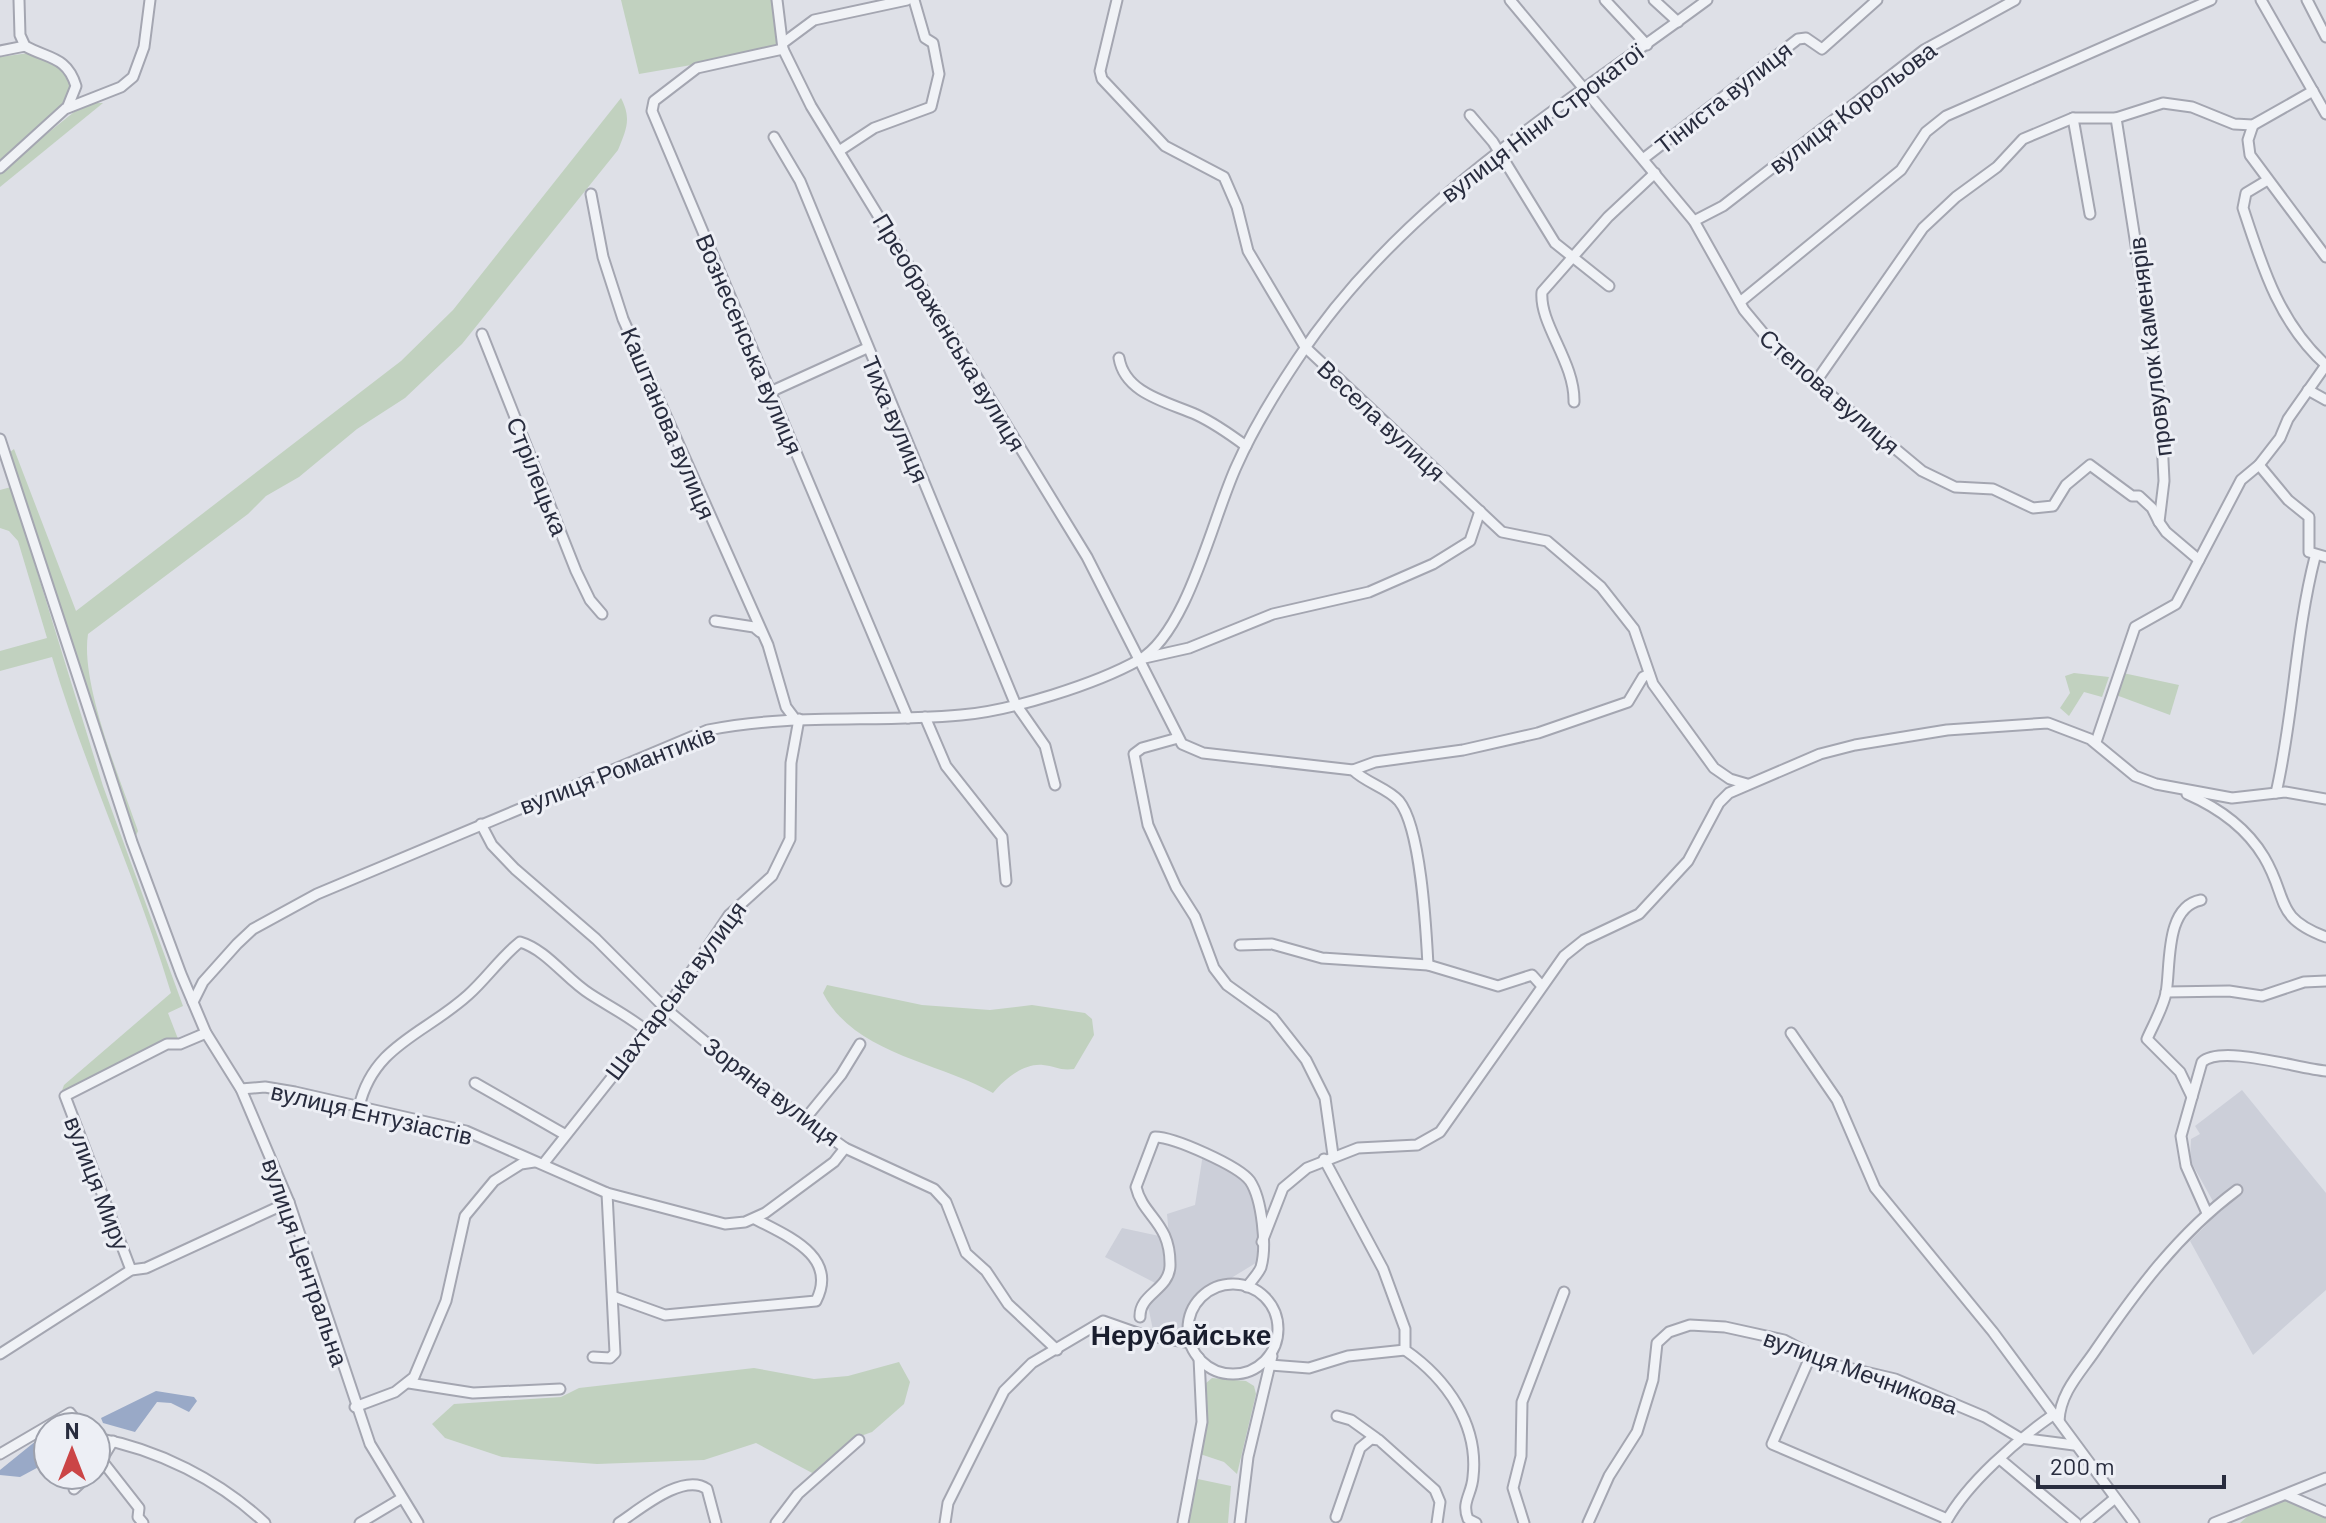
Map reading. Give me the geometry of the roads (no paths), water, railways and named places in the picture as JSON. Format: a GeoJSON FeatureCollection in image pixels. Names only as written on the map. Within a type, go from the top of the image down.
{"type":"FeatureCollection","features":[{"type":"Feature","properties":{"kind":"street"},"geometry":{"type":"LineString","coordinates":[[19,0],[20,35],[25,46]]}},
{"type":"Feature","properties":{"kind":"street"},"geometry":{"type":"LineString","coordinates":[[65,109],[121,87],[133,77],[144,47],[150,0]]}},
{"type":"Feature","properties":{"kind":"street","name":"Преображенська вулиця"},"geometry":{"type":"LineString","coordinates":[[777,0],[783,46],[811,106],[1087,557],[1178,738]]}},
{"type":"Feature","properties":{"kind":"street"},"geometry":{"type":"LineString","coordinates":[[783,46],[814,20],[907,0]]}},
{"type":"Feature","properties":{"kind":"street"},"geometry":{"type":"LineString","coordinates":[[839,151],[893,119],[924,112],[935,99],[939,74],[933,43],[925,38],[914,0]]}},
{"type":"Feature","properties":{"kind":"street","name":"Весела вулиця"},"geometry":{"type":"LineString","coordinates":[[1117,0],[1100,71],[1102,79],[1165,146],[1224,177],[1237,207],[1248,251],[1305,347],[1421,460],[1502,532],[1538,538],[1560,549],[1601,587],[1634,629],[1644,649],[1649,674],[1714,768],[1730,779]]}},
{"type":"Feature","properties":{"kind":"street","name":"Степова вулиця"},"geometry":{"type":"LineString","coordinates":[[1510,0],[1694,221],[1740,302],[1779,352],[1817,380],[1922,471],[1955,487],[1993,489],[2033,508],[2047,508],[2053,506],[2066,485],[2090,465],[2132,496],[2139,496],[2152,508],[2159,522]]}},
{"type":"Feature","properties":{"kind":"street"},"geometry":{"type":"LineString","coordinates":[[1605,0],[1647,45]]}},
{"type":"Feature","properties":{"kind":"street"},"geometry":{"type":"LineString","coordinates":[[1654,0],[1678,22]]}},
{"type":"Feature","properties":{"kind":"street","name":"вулиця Ніни Строкатої"},"geometry":{"type":"LineString","coordinates":[[1140,659],[1153,649],[1178,616],[1246,446],[1305,347],[1336,306],[1399,238],[1459,181],[1497,150],[1707,0]]}},
{"type":"Feature","properties":{"kind":"street","name":"Тіниста вулиця"},"geometry":{"type":"LineString","coordinates":[[1643,159],[1798,39],[1806,38],[1822,49],[1877,0]]}},
{"type":"Feature","properties":{"kind":"street","name":"вулиця Корольова"},"geometry":{"type":"LineString","coordinates":[[1694,221],[1723,206],[1924,50],[2015,0]]}},
{"type":"Feature","properties":{"kind":"street"},"geometry":{"type":"LineString","coordinates":[[1740,302],[1901,170],[1926,132],[1946,116],[2211,0]]}},
{"type":"Feature","properties":{"kind":"street"},"geometry":{"type":"LineString","coordinates":[[2261,0],[2326,114]]}},
{"type":"Feature","properties":{"kind":"street"},"geometry":{"type":"LineString","coordinates":[[2307,0],[2323,20],[2326,37]]}},
{"type":"Feature","properties":{"kind":"street"},"geometry":{"type":"LineString","coordinates":[[0,51],[25,46],[54,56],[70,70],[75,95],[65,109],[0,168]]}},
{"type":"Feature","properties":{"kind":"street","name":"Вознесенська вулиця"},"geometry":{"type":"LineString","coordinates":[[783,46],[697,68],[652,105],[908,718]]}},
{"type":"Feature","properties":{"kind":"street"},"geometry":{"type":"LineString","coordinates":[[1817,380],[1923,228],[1956,197],[1997,167],[2023,139],[2073,118],[2116,118],[2170,102],[2192,107],[2234,124],[2253,125],[2313,91]]}},
{"type":"Feature","properties":{"kind":"street"},"geometry":{"type":"LineString","coordinates":[[1470,115],[1497,150],[1544,229],[1570,258],[1609,286]]}},
{"type":"Feature","properties":{"kind":"street"},"geometry":{"type":"LineString","coordinates":[[2073,118],[2090,214]]}},
{"type":"Feature","properties":{"kind":"street","name":"провулок Каменярів"},"geometry":{"type":"LineString","coordinates":[[2116,118],[2160,398],[2164,481],[2159,522]]}},
{"type":"Feature","properties":{"kind":"street"},"geometry":{"type":"LineString","coordinates":[[2253,125],[2248,150],[2266,181],[2326,257]]}},
{"type":"Feature","properties":{"kind":"street","name":"Тиха вулиця"},"geometry":{"type":"LineString","coordinates":[[774,137],[800,181],[1015,703],[1025,722],[1045,746],[1055,785]]}},
{"type":"Feature","properties":{"kind":"street"},"geometry":{"type":"LineString","coordinates":[[1574,402],[1570,370],[1541,299],[1545,285],[1655,173]]}},
{"type":"Feature","properties":{"kind":"street"},"geometry":{"type":"LineString","coordinates":[[2096,742],[2135,627],[2176,604],[2241,480],[2259,465],[2280,438],[2288,419],[2326,365],[2295,334],[2278,305],[2246,216],[2244,197],[2266,181]]}},
{"type":"Feature","properties":{"kind":"street","name":"Каштанова вулиця"},"geometry":{"type":"LineString","coordinates":[[591,194],[603,257],[623,319],[768,645],[786,707],[797,719]]}},
{"type":"Feature","properties":{"kind":"street","name":"Стрілецька"},"geometry":{"type":"LineString","coordinates":[[482,334],[576,571],[590,600],[602,614]]}},
{"type":"Feature","properties":{"kind":"street"},"geometry":{"type":"LineString","coordinates":[[770,392],[867,348]]}},
{"type":"Feature","properties":{"kind":"street"},"geometry":{"type":"LineString","coordinates":[[1119,358],[1121,373],[1128,381],[1161,401],[1198,416],[1246,446]]}},
{"type":"Feature","properties":{"kind":"street"},"geometry":{"type":"LineString","coordinates":[[2308,390],[2326,400]]}},
{"type":"Feature","properties":{"kind":"street","name":"вулиця Центральна"},"geometry":{"type":"LineString","coordinates":[[0,439],[132,842],[193,1002],[206,1033],[241,1089],[289,1202],[355,1407],[370,1444],[418,1523]]}},
{"type":"Feature","properties":{"kind":"street"},"geometry":{"type":"LineString","coordinates":[[2259,465],[2288,500],[2309,517],[2307,549],[2315,557],[2326,557]]}},
{"type":"Feature","properties":{"kind":"street"},"geometry":{"type":"LineString","coordinates":[[1140,659],[1189,648],[1273,614],[1369,592],[1398,580],[1470,541],[1480,511]]}},
{"type":"Feature","properties":{"kind":"street"},"geometry":{"type":"LineString","coordinates":[[2159,522],[2166,532],[2199,560]]}},
{"type":"Feature","properties":{"kind":"street"},"geometry":{"type":"LineString","coordinates":[[2276,793],[2293,706],[2300,627],[2315,557]]}},
{"type":"Feature","properties":{"kind":"street"},"geometry":{"type":"LineString","coordinates":[[715,621],[754,627],[763,634]]}},
{"type":"Feature","properties":{"kind":"street","name":"вулиця Романтиків"},"geometry":{"type":"LineString","coordinates":[[193,1002],[203,982],[253,929],[317,894],[708,730],[797,719],[908,718],[986,713],[1063,692],[1140,659]]}},
{"type":"Feature","properties":{"kind":"street"},"geometry":{"type":"LineString","coordinates":[[1405,1350],[1405,1329],[1383,1269],[1329,1157],[1325,1098],[1306,1060],[1273,1018],[1227,985],[1208,953],[1195,917],[1176,887],[1148,825],[1134,754],[1142,748],[1178,738],[1191,749],[1203,753],[1353,770],[1411,754],[1463,750],[1538,733],[1628,702],[1643,677],[1649,674]]}},
{"type":"Feature","properties":{"kind":"street"},"geometry":{"type":"LineString","coordinates":[[925,717],[946,766],[1002,837],[1006,881]]}},
{"type":"Feature","properties":{"kind":"street","name":"Шахтарська вулиця"},"geometry":{"type":"LineString","coordinates":[[539,1162],[666,1009],[714,934],[745,897],[772,876],[790,839],[791,763],[797,719]]}},
{"type":"Feature","properties":{"kind":"street"},"geometry":{"type":"LineString","coordinates":[[1262,1242],[1283,1188],[1329,1157],[1386,1144],[1404,1148],[1432,1138],[1541,985],[1573,947],[1639,914],[1688,861],[1719,803],[1750,784],[1833,750],[1947,730],[2048,723],[2096,742],[2135,776],[2182,789],[2241,799],[2276,793],[2326,799]]}},
{"type":"Feature","properties":{"kind":"street"},"geometry":{"type":"LineString","coordinates":[[1353,770],[1401,803],[1412,830],[1428,965]]}},
{"type":"Feature","properties":{"kind":"street"},"geometry":{"type":"LineString","coordinates":[[1730,779],[1750,784]]}},
{"type":"Feature","properties":{"kind":"street"},"geometry":{"type":"LineString","coordinates":[[1730,779],[1734,791]]}},
{"type":"Feature","properties":{"kind":"street"},"geometry":{"type":"LineString","coordinates":[[2182,789],[2227,815],[2249,835],[2265,858],[2289,917],[2303,928],[2326,937]]}},
{"type":"Feature","properties":{"kind":"street","name":"Зоряна вулиця"},"geometry":{"type":"LineString","coordinates":[[481,824],[492,845],[515,869],[596,939],[666,1009],[757,1085],[845,1148],[934,1189],[946,1202],[966,1253],[986,1271],[1008,1304],[1057,1350]]}},
{"type":"Feature","properties":{"kind":"street"},"geometry":{"type":"LineString","coordinates":[[2192,1097],[2180,1072],[2147,1039],[2166,992],[2171,938],[2185,907],[2201,900]]}},
{"type":"Feature","properties":{"kind":"street"},"geometry":{"type":"LineString","coordinates":[[359,1107],[377,1063],[390,1049],[467,996],[520,942],[537,950],[591,994],[616,1006],[647,1031]]}},
{"type":"Feature","properties":{"kind":"street"},"geometry":{"type":"LineString","coordinates":[[1240,945],[1272,944],[1322,958],[1428,965],[1483,984],[1510,985],[1532,975],[1541,985]]}},
{"type":"Feature","properties":{"kind":"street"},"geometry":{"type":"LineString","coordinates":[[2166,992],[2229,991],[2262,996],[2304,982],[2326,981]]}},
{"type":"Feature","properties":{"kind":"street","name":"вулиця Миру"},"geometry":{"type":"LineString","coordinates":[[131,1270],[65,1096],[167,1044],[180,1044],[206,1033]]}},
{"type":"Feature","properties":{"kind":"street"},"geometry":{"type":"LineString","coordinates":[[1791,1033],[1837,1100],[1875,1188],[1993,1332],[2134,1523]]}},
{"type":"Feature","properties":{"kind":"street"},"geometry":{"type":"LineString","coordinates":[[805,1119],[860,1044]]}},
{"type":"Feature","properties":{"kind":"street"},"geometry":{"type":"LineString","coordinates":[[2207,1213],[2182,1151],[2181,1136],[2199,1068],[2210,1057],[2270,1060],[2326,1071]]}},
{"type":"Feature","properties":{"kind":"street"},"geometry":{"type":"LineString","coordinates":[[475,1083],[564,1134]]}},
{"type":"Feature","properties":{"kind":"street","name":"вулиця Ентузіастів"},"geometry":{"type":"LineString","coordinates":[[241,1089],[265,1087],[295,1092],[466,1131],[607,1193],[725,1224],[755,1219]]}},
{"type":"Feature","properties":{"kind":"street"},"geometry":{"type":"LineString","coordinates":[[1147,1333],[1140,1317],[1144,1301],[1161,1288],[1170,1267],[1166,1238],[1136,1187],[1155,1137],[1219,1158],[1245,1175],[1255,1192],[1262,1242],[1261,1268],[1247,1287]]}},
{"type":"Feature","properties":{"kind":"street"},"geometry":{"type":"LineString","coordinates":[[615,1297],[665,1315],[816,1301],[823,1276],[814,1256],[755,1219],[834,1162],[845,1148]]}},
{"type":"Feature","properties":{"kind":"street"},"geometry":{"type":"LineString","coordinates":[[409,1383],[444,1310],[465,1216],[494,1181],[521,1164],[539,1162]]}},
{"type":"Feature","properties":{"kind":"street"},"geometry":{"type":"LineString","coordinates":[[1811,1355],[1772,1444],[1946,1521],[1960,1498],[2020,1438],[2056,1418],[2064,1396],[2145,1279],[2207,1213],[2237,1190]]}},
{"type":"Feature","properties":{"kind":"street"},"geometry":{"type":"LineString","coordinates":[[593,1357],[610,1358],[615,1353],[615,1297],[607,1193]]}},
{"type":"Feature","properties":{"kind":"street","name":"вулиця Миру"},"geometry":{"type":"LineString","coordinates":[[0,1354],[131,1270],[146,1268],[289,1202]]}},
{"type":"Feature","properties":{"kind":"street"},"geometry":{"type":"LineString","coordinates":[[1240,1523],[1243,1485],[1274,1349],[1278,1328],[1275,1312],[1263,1296],[1247,1287],[1226,1286],[1202,1298],[1190,1320],[1191,1343],[1199,1358],[1216,1371],[1238,1374],[1260,1365],[1274,1349]]}},
{"type":"Feature","properties":{"kind":"street"},"geometry":{"type":"LineString","coordinates":[[1524,1523],[1513,1488],[1521,1456],[1522,1402],[1564,1292]]}},
{"type":"Feature","properties":{"kind":"street"},"geometry":{"type":"LineString","coordinates":[[1133,1330],[1132,1322],[1140,1317]]}},
{"type":"Feature","properties":{"kind":"street"},"geometry":{"type":"LineString","coordinates":[[945,1523],[948,1503],[1004,1391],[1020,1373],[1101,1322],[1191,1343]]}},
{"type":"Feature","properties":{"kind":"street","name":"вулиця Мечникова"},"geometry":{"type":"LineString","coordinates":[[1588,1523],[1609,1476],[1637,1432],[1653,1380],[1657,1343],[1662,1337],[1690,1325],[1725,1327],[1784,1340],[1827,1363],[1895,1379],[1985,1417],[2020,1438]]}},
{"type":"Feature","properties":{"kind":"street"},"geometry":{"type":"LineString","coordinates":[[1270,1365],[1309,1368],[1348,1356],[1405,1350],[1422,1361],[1461,1407],[1474,1473],[1464,1510],[1468,1519],[1476,1523]]}},
{"type":"Feature","properties":{"kind":"street"},"geometry":{"type":"LineString","coordinates":[[1183,1523],[1202,1422],[1199,1358]]}},
{"type":"Feature","properties":{"kind":"street"},"geometry":{"type":"LineString","coordinates":[[355,1407],[409,1383],[473,1393],[560,1389]]}},
{"type":"Feature","properties":{"kind":"street"},"geometry":{"type":"LineString","coordinates":[[1337,1416],[1351,1420],[1379,1440],[1435,1490],[1440,1502],[1437,1523]]}},
{"type":"Feature","properties":{"kind":"street"},"geometry":{"type":"LineString","coordinates":[[0,1454],[32,1435]]}},
{"type":"Feature","properties":{"kind":"street"},"geometry":{"type":"LineString","coordinates":[[2020,1438],[2074,1445]]}},
{"type":"Feature","properties":{"kind":"street"},"geometry":{"type":"LineString","coordinates":[[1336,1517],[1360,1448],[1371,1439],[1379,1440]]}},
{"type":"Feature","properties":{"kind":"street"},"geometry":{"type":"LineString","coordinates":[[776,1523],[798,1494],[859,1440]]}},
{"type":"Feature","properties":{"kind":"street"},"geometry":{"type":"LineString","coordinates":[[113,1441],[186,1469],[244,1503],[265,1523]]}},
{"type":"Feature","properties":{"kind":"street"},"geometry":{"type":"LineString","coordinates":[[2001,1460],[2076,1523]]}},
{"type":"Feature","properties":{"kind":"street"},"geometry":{"type":"LineString","coordinates":[[112,1478],[139,1508],[138,1517],[143,1523]]}},
{"type":"Feature","properties":{"kind":"street"},"geometry":{"type":"LineString","coordinates":[[2214,1523],[2326,1478]]}},
{"type":"Feature","properties":{"kind":"street"},"geometry":{"type":"LineString","coordinates":[[619,1523],[682,1486],[700,1485],[707,1489],[716,1523]]}},
{"type":"Feature","properties":{"kind":"street"},"geometry":{"type":"LineString","coordinates":[[2287,1495],[2326,1512]]}},
{"type":"Feature","properties":{"kind":"street"},"geometry":{"type":"LineString","coordinates":[[360,1523],[402,1498]]}},
{"type":"Feature","properties":{"kind":"street"},"geometry":{"type":"LineString","coordinates":[[2085,1523],[2114,1499]]}},
{"type":"Feature","properties":{"kind":"water"},"geometry":{"type":"Polygon","coordinates":[[[156,1391],[194,1397],[197,1401],[189,1412],[171,1403],[157,1402],[135,1432],[112,1426],[112,1413],[156,1391]]]}},
{"type":"Feature","properties":{"kind":"water"},"geometry":{"type":"Polygon","coordinates":[[[32,1444],[32,1471],[20,1477],[0,1475],[0,1470],[32,1444]]]}},
{"type":"Feature","properties":{"kind":"district","name":"Нерубайське"},"geometry":{"type":"Point","coordinates":[1181,1334]}}]}
